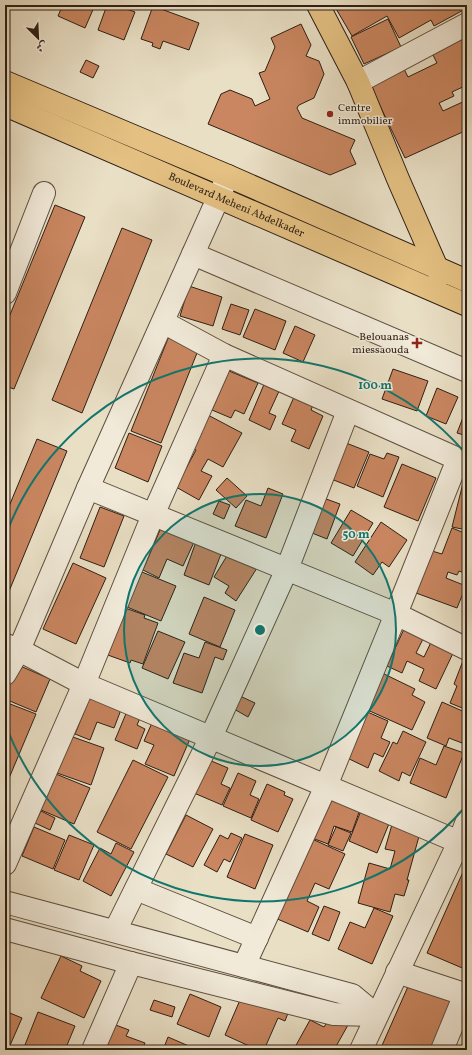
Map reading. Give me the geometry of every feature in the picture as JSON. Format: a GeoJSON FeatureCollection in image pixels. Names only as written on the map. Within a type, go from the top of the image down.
{"type":"FeatureCollection","features":[{"type":"Feature","properties":{"kind":"main road"},"geometry":{"type":"LineString","coordinates":[[319,5],[358,82],[398,179],[438,268],[457,301]]}},
{"type":"Feature","properties":{"kind":"main road","name":"Boulevard Meheni Abdelkader"},"geometry":{"type":"LineString","coordinates":[[5,82],[228,176],[467,280]]}},
{"type":"Feature","properties":{"kind":"main road","name":"Boulevard Meheni Abdelkader"},"geometry":{"type":"LineString","coordinates":[[5,105],[457,301]]}},
{"type":"Feature","properties":{"kind":"street"},"geometry":{"type":"LineString","coordinates":[[358,82],[467,24]]}},
{"type":"Feature","properties":{"kind":"street"},"geometry":{"type":"LineString","coordinates":[[5,674],[12,647],[88,488],[228,176]]}},
{"type":"Feature","properties":{"kind":"street"},"geometry":{"type":"LineString","coordinates":[[5,293],[44,193]]}},
{"type":"Feature","properties":{"kind":"street"},"geometry":{"type":"LineString","coordinates":[[193,254],[467,371]]}},
{"type":"Feature","properties":{"kind":"street"},"geometry":{"type":"LineString","coordinates":[[163,322],[224,355],[462,461],[396,614],[326,786],[244,966]]}},
{"type":"Feature","properties":{"kind":"street"},"geometry":{"type":"LineString","coordinates":[[5,864],[84,684],[153,515],[224,355]]}},
{"type":"Feature","properties":{"kind":"street"},"geometry":{"type":"LineString","coordinates":[[115,931],[211,737],[287,569],[348,410]]}},
{"type":"Feature","properties":{"kind":"street"},"geometry":{"type":"LineString","coordinates":[[88,488],[396,614],[467,649]]}},
{"type":"Feature","properties":{"kind":"street"},"geometry":{"type":"LineString","coordinates":[[12,647],[84,684],[459,842]]}},
{"type":"Feature","properties":{"kind":"street"},"geometry":{"type":"LineString","coordinates":[[361,1050],[376,1015],[459,842],[467,821]]}},
{"type":"Feature","properties":{"kind":"street"},"geometry":{"type":"LineString","coordinates":[[136,889],[257,938]]}},
{"type":"Feature","properties":{"kind":"street"},"geometry":{"type":"LineString","coordinates":[[5,902],[352,996],[376,1015]]}},
{"type":"Feature","properties":{"kind":"street"},"geometry":{"type":"LineString","coordinates":[[5,929],[131,963],[334,1014],[376,1015]]}},
{"type":"Feature","properties":{"kind":"street"},"geometry":{"type":"LineString","coordinates":[[93,1050],[131,963]]}},
{"type":"Feature","properties":{"kind":"street"},"geometry":{"type":"LineString","coordinates":[[397,972],[466,995],[442,1050]]}},
{"type":"Feature","properties":{"kind":"building"},"geometry":{"type":"Polygon","coordinates":[[[50,5],[95,5],[85,28],[58,16],[61,9],[50,5]]]}},
{"type":"Feature","properties":{"kind":"building"},"geometry":{"type":"Polygon","coordinates":[[[107,5],[116,5],[135,12],[124,40],[98,30],[107,5]]]}},
{"type":"Feature","properties":{"kind":"building"},"geometry":{"type":"Polygon","coordinates":[[[340,5],[467,5],[467,8],[434,26],[431,20],[399,38],[387,16],[352,36],[335,7],[340,5]]]}},
{"type":"Feature","properties":{"kind":"building"},"geometry":{"type":"Polygon","coordinates":[[[153,6],[199,23],[189,50],[163,41],[160,49],[152,46],[153,43],[141,39],[153,6]]]}},
{"type":"Feature","properties":{"kind":"building"},"geometry":{"type":"Polygon","coordinates":[[[388,19],[401,47],[364,64],[351,37],[388,19]]]}},
{"type":"Feature","properties":{"kind":"building"},"geometry":{"type":"Polygon","coordinates":[[[301,24],[311,45],[306,56],[319,61],[324,74],[314,98],[299,105],[297,108],[302,118],[355,140],[350,151],[356,164],[330,175],[208,124],[221,94],[230,90],[252,99],[255,106],[270,99],[259,73],[265,71],[275,47],[271,38],[301,24]]]}},
{"type":"Feature","properties":{"kind":"building"},"geometry":{"type":"Polygon","coordinates":[[[465,38],[467,42],[467,85],[452,92],[454,96],[439,103],[443,111],[467,100],[467,130],[405,158],[369,83],[403,67],[408,77],[437,63],[432,53],[465,38]]]}},
{"type":"Feature","properties":{"kind":"building"},"geometry":{"type":"Polygon","coordinates":[[[86,60],[99,66],[93,78],[80,72],[86,60]]]}},
{"type":"Feature","properties":{"kind":"building"},"geometry":{"type":"Polygon","coordinates":[[[55,205],[85,217],[14,389],[5,386],[5,327],[55,205]]]}},
{"type":"Feature","properties":{"kind":"building"},"geometry":{"type":"Polygon","coordinates":[[[122,228],[152,240],[82,413],[52,400],[122,228]]]}},
{"type":"Feature","properties":{"kind":"building"},"geometry":{"type":"Polygon","coordinates":[[[189,286],[222,297],[213,326],[180,316],[189,286]]]}},
{"type":"Feature","properties":{"kind":"building"},"geometry":{"type":"Polygon","coordinates":[[[231,304],[249,310],[240,335],[222,329],[231,304]]]}},
{"type":"Feature","properties":{"kind":"building"},"geometry":{"type":"Polygon","coordinates":[[[255,309],[286,321],[275,350],[243,337],[255,309]]]}},
{"type":"Feature","properties":{"kind":"building"},"geometry":{"type":"Polygon","coordinates":[[[295,326],[315,335],[303,362],[283,353],[295,326]]]}},
{"type":"Feature","properties":{"kind":"building"},"geometry":{"type":"Polygon","coordinates":[[[169,336],[199,348],[161,443],[131,431],[169,336]]]}},
{"type":"Feature","properties":{"kind":"building"},"geometry":{"type":"Polygon","coordinates":[[[393,369],[428,381],[417,411],[382,399],[393,369]]]}},
{"type":"Feature","properties":{"kind":"building"},"geometry":{"type":"Polygon","coordinates":[[[229,371],[258,383],[244,414],[235,410],[231,418],[212,410],[229,371]]]}},
{"type":"Feature","properties":{"kind":"building"},"geometry":{"type":"Polygon","coordinates":[[[265,382],[280,389],[269,413],[276,416],[270,430],[249,420],[265,382]]]}},
{"type":"Feature","properties":{"kind":"building"},"geometry":{"type":"Polygon","coordinates":[[[437,388],[458,397],[446,424],[426,416],[437,388]]]}},
{"type":"Feature","properties":{"kind":"building"},"geometry":{"type":"Polygon","coordinates":[[[294,397],[313,405],[311,410],[323,416],[309,449],[291,441],[296,430],[282,424],[294,397]]]}},
{"type":"Feature","properties":{"kind":"building"},"geometry":{"type":"Polygon","coordinates":[[[467,407],[467,436],[457,433],[467,407]]]}},
{"type":"Feature","properties":{"kind":"building"},"geometry":{"type":"Polygon","coordinates":[[[206,414],[242,433],[223,467],[208,459],[201,471],[212,476],[199,500],[176,487],[196,450],[189,446],[206,414]]]}},
{"type":"Feature","properties":{"kind":"building"},"geometry":{"type":"Polygon","coordinates":[[[129,433],[162,446],[148,482],[115,468],[129,433]]]}},
{"type":"Feature","properties":{"kind":"building"},"geometry":{"type":"Polygon","coordinates":[[[37,439],[67,451],[5,601],[5,516],[37,439]]]}},
{"type":"Feature","properties":{"kind":"building"},"geometry":{"type":"Polygon","coordinates":[[[341,441],[369,452],[354,488],[326,477],[341,441]]]}},
{"type":"Feature","properties":{"kind":"building"},"geometry":{"type":"Polygon","coordinates":[[[387,453],[399,457],[383,497],[357,486],[370,454],[384,459],[387,453]]]}},
{"type":"Feature","properties":{"kind":"building"},"geometry":{"type":"Polygon","coordinates":[[[402,464],[436,478],[418,521],[384,507],[402,464]]]}},
{"type":"Feature","properties":{"kind":"building"},"geometry":{"type":"Polygon","coordinates":[[[465,475],[467,476],[467,530],[452,527],[465,475]]]}},
{"type":"Feature","properties":{"kind":"building"},"geometry":{"type":"Polygon","coordinates":[[[227,478],[247,496],[236,508],[216,490],[227,478]]]}},
{"type":"Feature","properties":{"kind":"building"},"geometry":{"type":"Polygon","coordinates":[[[268,488],[283,494],[266,538],[235,526],[246,500],[261,506],[268,488]]]}},
{"type":"Feature","properties":{"kind":"building"},"geometry":{"type":"Polygon","coordinates":[[[315,495],[340,504],[327,539],[302,529],[315,495]]]}},
{"type":"Feature","properties":{"kind":"building"},"geometry":{"type":"Polygon","coordinates":[[[219,501],[230,505],[224,519],[213,514],[219,501]]]}},
{"type":"Feature","properties":{"kind":"building"},"geometry":{"type":"Polygon","coordinates":[[[100,507],[124,516],[104,567],[80,558],[100,507]]]}},
{"type":"Feature","properties":{"kind":"building"},"geometry":{"type":"Polygon","coordinates":[[[351,510],[373,523],[353,556],[331,543],[351,510]]]}},
{"type":"Feature","properties":{"kind":"building"},"geometry":{"type":"Polygon","coordinates":[[[381,522],[407,540],[389,567],[382,562],[373,575],[355,562],[381,522]]]}},
{"type":"Feature","properties":{"kind":"building"},"geometry":{"type":"Polygon","coordinates":[[[163,523],[195,540],[183,566],[167,559],[159,578],[143,570],[163,523]]]}},
{"type":"Feature","properties":{"kind":"building"},"geometry":{"type":"Polygon","coordinates":[[[452,528],[467,534],[467,574],[459,571],[457,575],[448,572],[446,578],[466,586],[457,608],[416,593],[432,551],[442,554],[452,528]]]}},
{"type":"Feature","properties":{"kind":"building"},"geometry":{"type":"Polygon","coordinates":[[[197,539],[223,549],[209,585],[184,575],[197,539]]]}},
{"type":"Feature","properties":{"kind":"building"},"geometry":{"type":"Polygon","coordinates":[[[230,551],[257,568],[236,601],[225,593],[229,586],[214,577],[230,551]]]}},
{"type":"Feature","properties":{"kind":"building"},"geometry":{"type":"Polygon","coordinates":[[[73,563],[106,578],[76,644],[43,629],[73,563]]]}},
{"type":"Feature","properties":{"kind":"building"},"geometry":{"type":"Polygon","coordinates":[[[142,572],[176,586],[161,621],[127,607],[142,572]]]}},
{"type":"Feature","properties":{"kind":"building"},"geometry":{"type":"Polygon","coordinates":[[[204,597],[235,610],[220,647],[189,634],[204,597]]]}},
{"type":"Feature","properties":{"kind":"building"},"geometry":{"type":"Polygon","coordinates":[[[467,601],[467,614],[462,612],[467,601]]]}},
{"type":"Feature","properties":{"kind":"building"},"geometry":{"type":"Polygon","coordinates":[[[122,607],[145,615],[144,618],[158,623],[143,664],[131,660],[130,663],[105,654],[122,607]]]}},
{"type":"Feature","properties":{"kind":"building"},"geometry":{"type":"Polygon","coordinates":[[[404,629],[423,639],[416,653],[424,657],[433,638],[455,649],[436,689],[419,681],[424,669],[407,661],[402,673],[387,666],[404,629]]]}},
{"type":"Feature","properties":{"kind":"building"},"geometry":{"type":"Polygon","coordinates":[[[158,631],[185,642],[168,679],[142,668],[158,631]]]}},
{"type":"Feature","properties":{"kind":"building"},"geometry":{"type":"Polygon","coordinates":[[[205,642],[227,650],[223,660],[215,657],[202,693],[173,683],[184,653],[199,658],[205,642]]]}},
{"type":"Feature","properties":{"kind":"building"},"geometry":{"type":"Polygon","coordinates":[[[466,653],[467,710],[450,703],[457,686],[454,684],[466,653]]]}},
{"type":"Feature","properties":{"kind":"building"},"geometry":{"type":"Polygon","coordinates":[[[18,665],[50,679],[36,712],[5,699],[5,695],[18,665]]]}},
{"type":"Feature","properties":{"kind":"building"},"geometry":{"type":"Polygon","coordinates":[[[380,672],[415,689],[412,695],[425,702],[412,730],[363,708],[380,672]]]}},
{"type":"Feature","properties":{"kind":"building"},"geometry":{"type":"Polygon","coordinates":[[[93,690],[124,702],[114,728],[97,722],[90,740],[75,734],[93,690]]]}},
{"type":"Feature","properties":{"kind":"building"},"geometry":{"type":"Polygon","coordinates":[[[240,696],[255,703],[248,717],[234,709],[240,696]]]}},
{"type":"Feature","properties":{"kind":"building"},"geometry":{"type":"Polygon","coordinates":[[[5,702],[36,714],[7,783],[5,782],[5,702]]]}},
{"type":"Feature","properties":{"kind":"building"},"geometry":{"type":"Polygon","coordinates":[[[442,702],[467,713],[467,732],[462,743],[449,738],[446,746],[427,738],[442,702]]]}},
{"type":"Feature","properties":{"kind":"building"},"geometry":{"type":"Polygon","coordinates":[[[130,704],[144,709],[137,725],[145,729],[137,749],[115,740],[130,704]]]}},
{"type":"Feature","properties":{"kind":"building"},"geometry":{"type":"Polygon","coordinates":[[[363,710],[388,721],[381,738],[390,742],[383,757],[374,753],[368,768],[343,756],[363,710]]]}},
{"type":"Feature","properties":{"kind":"building"},"geometry":{"type":"Polygon","coordinates":[[[155,716],[193,732],[174,776],[145,764],[154,745],[144,741],[155,716]]]}},
{"type":"Feature","properties":{"kind":"building"},"geometry":{"type":"Polygon","coordinates":[[[403,731],[426,742],[410,776],[402,772],[399,781],[379,771],[393,742],[397,744],[403,731]]]}},
{"type":"Feature","properties":{"kind":"building"},"geometry":{"type":"Polygon","coordinates":[[[70,736],[104,748],[91,785],[57,773],[70,736]]]}},
{"type":"Feature","properties":{"kind":"building"},"geometry":{"type":"Polygon","coordinates":[[[444,746],[464,753],[446,798],[410,783],[420,758],[436,765],[444,746]]]}},
{"type":"Feature","properties":{"kind":"building"},"geometry":{"type":"Polygon","coordinates":[[[133,760],[168,777],[131,849],[97,832],[133,760]]]}},
{"type":"Feature","properties":{"kind":"building"},"geometry":{"type":"Polygon","coordinates":[[[209,760],[228,768],[221,784],[230,788],[222,805],[194,793],[209,760]]]}},
{"type":"Feature","properties":{"kind":"building"},"geometry":{"type":"Polygon","coordinates":[[[238,773],[256,781],[250,795],[259,799],[251,818],[223,806],[238,773]]]}},
{"type":"Feature","properties":{"kind":"building"},"geometry":{"type":"Polygon","coordinates":[[[56,774],[90,788],[74,824],[41,810],[56,774]]]}},
{"type":"Feature","properties":{"kind":"building"},"geometry":{"type":"Polygon","coordinates":[[[267,784],[285,792],[284,795],[293,799],[278,832],[251,820],[267,784]]]}},
{"type":"Feature","properties":{"kind":"building"},"geometry":{"type":"Polygon","coordinates":[[[328,792],[362,804],[352,832],[334,826],[328,844],[312,838],[328,792]]]}},
{"type":"Feature","properties":{"kind":"building"},"geometry":{"type":"Polygon","coordinates":[[[364,803],[393,814],[377,853],[349,841],[364,803]]]}},
{"type":"Feature","properties":{"kind":"building"},"geometry":{"type":"Polygon","coordinates":[[[41,811],[55,818],[50,830],[35,823],[41,811]]]}},
{"type":"Feature","properties":{"kind":"building"},"geometry":{"type":"Polygon","coordinates":[[[186,815],[213,829],[193,867],[166,854],[186,815]]]}},
{"type":"Feature","properties":{"kind":"building"},"geometry":{"type":"Polygon","coordinates":[[[393,821],[421,829],[404,896],[395,894],[390,912],[358,903],[369,863],[390,869],[395,851],[385,849],[393,821]]]}},
{"type":"Feature","properties":{"kind":"building"},"geometry":{"type":"Polygon","coordinates":[[[34,827],[65,840],[53,869],[22,856],[34,827]]]}},
{"type":"Feature","properties":{"kind":"building"},"geometry":{"type":"Polygon","coordinates":[[[336,827],[351,833],[343,851],[328,845],[336,827]]]}},
{"type":"Feature","properties":{"kind":"building"},"geometry":{"type":"Polygon","coordinates":[[[231,833],[242,838],[230,862],[224,859],[217,872],[204,865],[220,835],[228,839],[231,833]]]}},
{"type":"Feature","properties":{"kind":"building"},"geometry":{"type":"Polygon","coordinates":[[[245,834],[273,845],[255,889],[227,877],[245,834]]]}},
{"type":"Feature","properties":{"kind":"building"},"geometry":{"type":"Polygon","coordinates":[[[69,835],[94,845],[79,880],[54,870],[69,835]]]}},
{"type":"Feature","properties":{"kind":"building"},"geometry":{"type":"Polygon","coordinates":[[[310,838],[345,854],[329,889],[315,883],[307,901],[319,907],[308,932],[275,918],[310,838]]]}},
{"type":"Feature","properties":{"kind":"building"},"geometry":{"type":"Polygon","coordinates":[[[116,843],[134,852],[111,896],[83,881],[100,848],[111,854],[116,843]]]}},
{"type":"Feature","properties":{"kind":"building"},"geometry":{"type":"Polygon","coordinates":[[[467,863],[467,970],[427,953],[467,863]]]}},
{"type":"Feature","properties":{"kind":"building"},"geometry":{"type":"Polygon","coordinates":[[[324,906],[340,912],[329,941],[312,934],[324,906]]]}},
{"type":"Feature","properties":{"kind":"building"},"geometry":{"type":"Polygon","coordinates":[[[374,908],[393,916],[372,964],[338,949],[350,922],[365,928],[374,908]]]}},
{"type":"Feature","properties":{"kind":"building"},"geometry":{"type":"Polygon","coordinates":[[[61,956],[82,966],[80,971],[101,981],[84,1018],[41,998],[61,956]]]}},
{"type":"Feature","properties":{"kind":"building"},"geometry":{"type":"Polygon","coordinates":[[[410,982],[453,1002],[432,1050],[380,1050],[410,982]]]}},
{"type":"Feature","properties":{"kind":"building"},"geometry":{"type":"Polygon","coordinates":[[[243,993],[288,1013],[285,1021],[278,1018],[264,1050],[258,1050],[225,1035],[243,993]]]}},
{"type":"Feature","properties":{"kind":"building"},"geometry":{"type":"Polygon","coordinates":[[[190,994],[221,1007],[209,1037],[177,1024],[190,994]]]}},
{"type":"Feature","properties":{"kind":"building"},"geometry":{"type":"Polygon","coordinates":[[[154,1000],[175,1007],[172,1017],[150,1010],[154,1000]]]}},
{"type":"Feature","properties":{"kind":"building"},"geometry":{"type":"Polygon","coordinates":[[[5,1011],[22,1018],[8,1050],[5,1050],[5,1011]]]}},
{"type":"Feature","properties":{"kind":"building"},"geometry":{"type":"Polygon","coordinates":[[[38,1012],[75,1026],[65,1050],[23,1050],[38,1012]]]}},
{"type":"Feature","properties":{"kind":"building"},"geometry":{"type":"Polygon","coordinates":[[[331,1016],[348,1025],[334,1050],[300,1050],[295,1047],[310,1020],[324,1027],[331,1016]]]}},
{"type":"Feature","properties":{"kind":"building"},"geometry":{"type":"Polygon","coordinates":[[[113,1024],[129,1030],[126,1036],[145,1043],[142,1050],[105,1050],[112,1034],[113,1024]]]}},
{"type":"Feature","properties":{"kind":"building"},"geometry":{"type":"Polygon","coordinates":[[[168,1037],[198,1050],[163,1050],[168,1037]]]}},
{"type":"Feature","properties":{"kind":"place","name":"Centre immobilier"},"geometry":{"type":"Point","coordinates":[330,114]}},
{"type":"Feature","properties":{"kind":"place","name":"Belouanas miessaouda"},"geometry":{"type":"Point","coordinates":[417,343]}}]}
